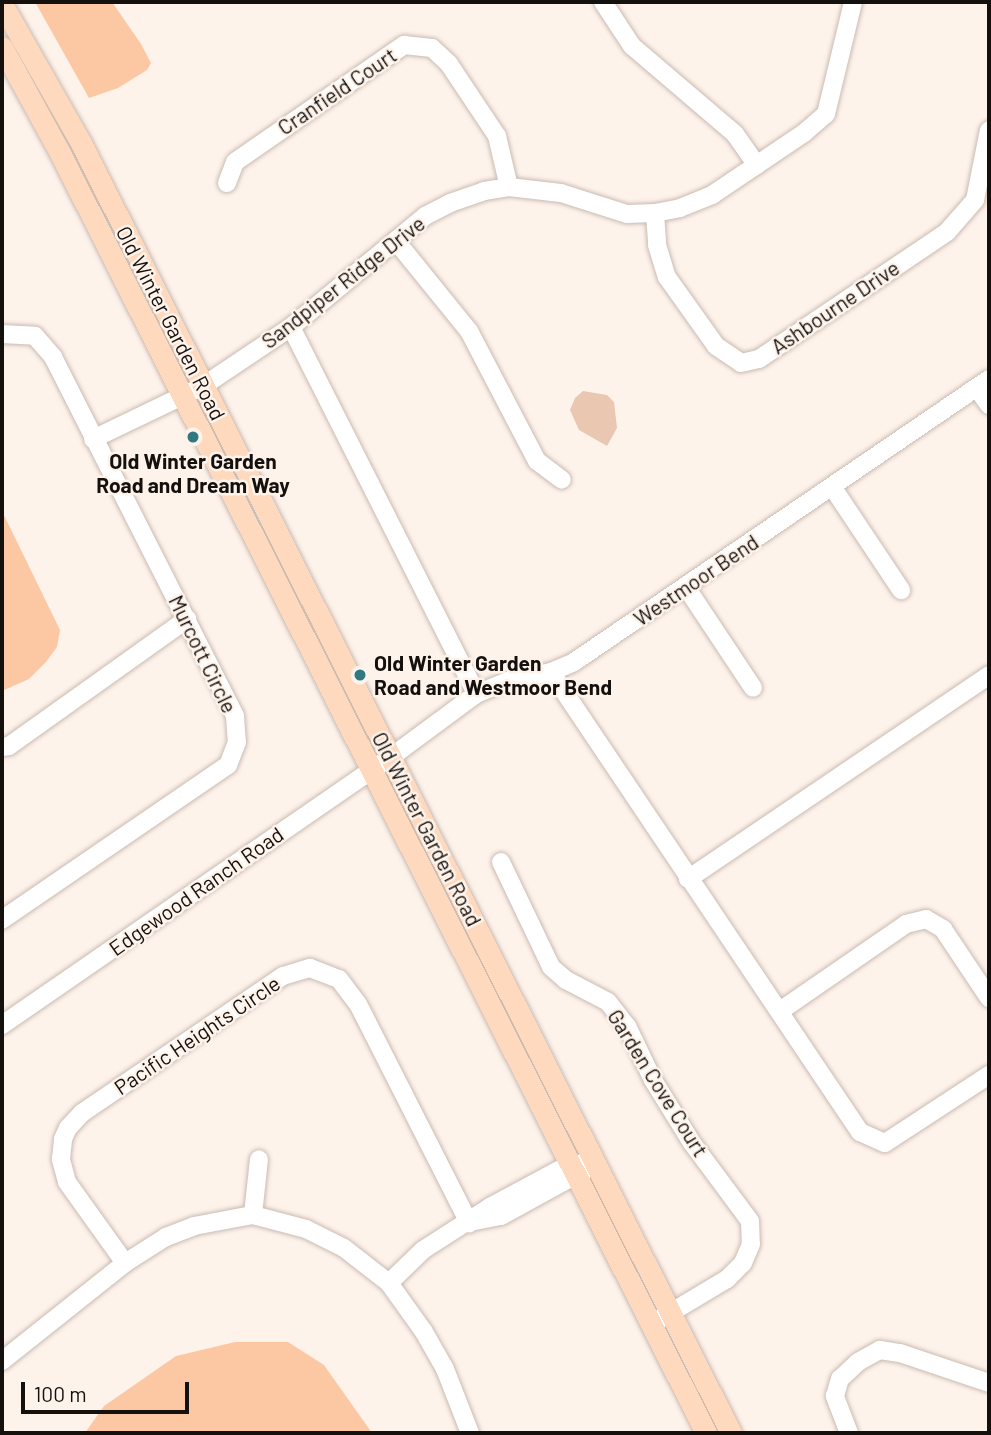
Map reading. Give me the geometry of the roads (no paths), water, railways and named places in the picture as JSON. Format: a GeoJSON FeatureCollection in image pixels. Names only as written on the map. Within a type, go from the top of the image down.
{"type":"FeatureCollection","features":[{"type":"Feature","properties":{"kind":"main road","name":"Old Winter Garden Road"},"geometry":{"type":"LineString","coordinates":[[2,4],[81,144],[391,757],[650,1324],[706,1433]]}},
{"type":"Feature","properties":{"kind":"main road","name":"Old Winter Garden Road"},"geometry":{"type":"LineString","coordinates":[[2,47],[60,153],[373,770],[580,1168],[670,1314],[731,1433]]}},
{"type":"Feature","properties":{"kind":"street"},"geometry":{"type":"LineString","coordinates":[[603,2],[632,46],[735,134],[757,165]]}},
{"type":"Feature","properties":{"kind":"street","name":"Sandpiper Ridge Drive"},"geometry":{"type":"LineString","coordinates":[[93,439],[203,386],[291,327],[425,216],[450,203],[484,191],[509,187],[561,193],[627,214],[655,213],[680,208],[712,195],[804,133],[826,114],[853,2]]}},
{"type":"Feature","properties":{"kind":"street","name":"Cranfield Court"},"geometry":{"type":"LineString","coordinates":[[226,183],[235,162],[404,45],[432,48],[449,64],[496,136],[509,187]]}},
{"type":"Feature","properties":{"kind":"street","name":"Ashbourne Drive"},"geometry":{"type":"LineString","coordinates":[[655,213],[657,245],[667,277],[716,346],[741,363],[759,359],[947,232],[975,200],[989,130]]}},
{"type":"Feature","properties":{"kind":"street"},"geometry":{"type":"LineString","coordinates":[[396,241],[469,331],[537,461],[562,480]]}},
{"type":"Feature","properties":{"kind":"street"},"geometry":{"type":"LineString","coordinates":[[291,327],[476,694]]}},
{"type":"Feature","properties":{"kind":"street","name":"Murcott Circle"},"geometry":{"type":"LineString","coordinates":[[2,334],[35,336],[53,357],[235,716],[237,742],[228,765],[2,920]]}},
{"type":"Feature","properties":{"kind":"street"},"geometry":{"type":"LineString","coordinates":[[983,384],[989,405]]}},
{"type":"Feature","properties":{"kind":"street","name":"Westmoor Bend"},"geometry":{"type":"LineString","coordinates":[[391,757],[476,694],[510,680],[551,672],[575,662],[983,384]]}},
{"type":"Feature","properties":{"kind":"street"},"geometry":{"type":"LineString","coordinates":[[833,488],[901,590]]}},
{"type":"Feature","properties":{"kind":"street"},"geometry":{"type":"LineString","coordinates":[[686,587],[753,688]]}},
{"type":"Feature","properties":{"kind":"street"},"geometry":{"type":"LineString","coordinates":[[2,747],[9,746],[187,620]]}},
{"type":"Feature","properties":{"kind":"street"},"geometry":{"type":"LineString","coordinates":[[551,672],[860,1132],[875,1141],[885,1143],[989,1075]]}},
{"type":"Feature","properties":{"kind":"street"},"geometry":{"type":"LineString","coordinates":[[688,879],[989,676]]}},
{"type":"Feature","properties":{"kind":"street","name":"Edgewood Ranch Road"},"geometry":{"type":"LineString","coordinates":[[2,1025],[391,757]]}},
{"type":"Feature","properties":{"kind":"street","name":"Garden Cove Court"},"geometry":{"type":"LineString","coordinates":[[502,862],[551,967],[566,980],[608,1002],[627,1027],[653,1080],[692,1143],[750,1221],[751,1244],[743,1263],[727,1279],[650,1324]]}},
{"type":"Feature","properties":{"kind":"street"},"geometry":{"type":"LineString","coordinates":[[780,1011],[906,924],[926,919],[943,929],[989,998]]}},
{"type":"Feature","properties":{"kind":"street","name":"Pacific Heights Circle"},"geometry":{"type":"LineString","coordinates":[[125,1263],[67,1182],[61,1159],[63,1139],[68,1128],[82,1113],[283,976],[310,968],[339,979],[358,1004],[468,1223]]}},
{"type":"Feature","properties":{"kind":"street"},"geometry":{"type":"LineString","coordinates":[[253,1215],[259,1159]]}},
{"type":"Feature","properties":{"kind":"street"},"geometry":{"type":"LineString","coordinates":[[389,1283],[423,1250],[468,1223],[501,1216],[580,1168]]}},
{"type":"Feature","properties":{"kind":"street"},"geometry":{"type":"LineString","coordinates":[[2,1361],[125,1263],[166,1237],[194,1226],[253,1215],[306,1229],[335,1243],[389,1283],[439,1360],[470,1433]]}},
{"type":"Feature","properties":{"kind":"street"},"geometry":{"type":"LineString","coordinates":[[849,1433],[835,1396],[840,1379],[858,1362],[880,1350],[900,1353],[989,1383]]}},
{"type":"Feature","properties":{"kind":"place","name":"Old Winter Garden Road and Dream Way"},"geometry":{"type":"Point","coordinates":[193,437]}},
{"type":"Feature","properties":{"kind":"place","name":"Old Winter Garden Road and Westmoor Bend"},"geometry":{"type":"Point","coordinates":[360,675]}}]}
